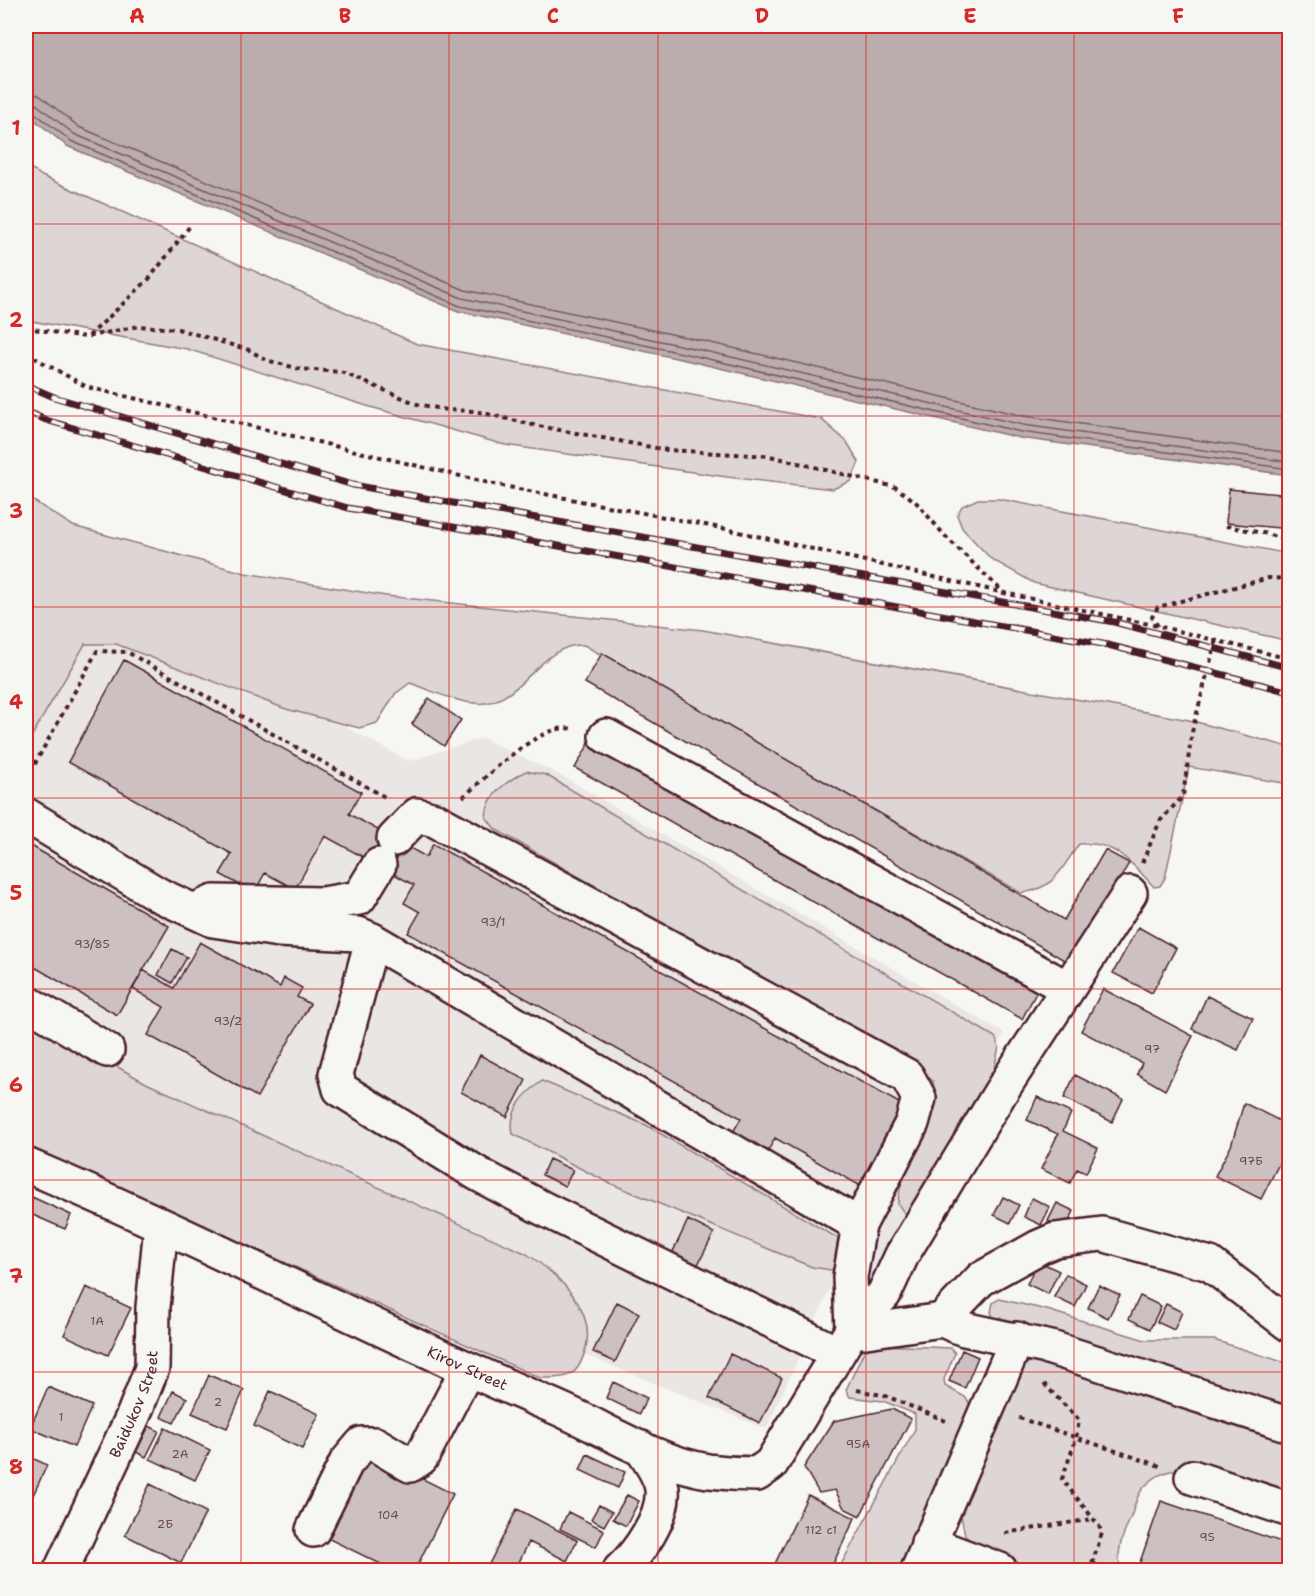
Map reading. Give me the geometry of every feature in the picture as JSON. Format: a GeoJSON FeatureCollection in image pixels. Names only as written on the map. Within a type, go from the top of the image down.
{"type":"FeatureCollection","features":[{"type":"Feature","properties":{"kind":"street"},"geometry":{"type":"LineString","coordinates":[[606,736],[1067,988]]}},
{"type":"Feature","properties":{"kind":"street"},"geometry":{"type":"LineString","coordinates":[[26,815],[192,912],[213,920],[358,934],[372,940],[859,1225]]}},
{"type":"Feature","properties":{"kind":"street"},"geometry":{"type":"LineString","coordinates":[[192,912],[214,902],[323,903],[359,898],[386,852],[426,818],[907,1076],[919,1098],[912,1123],[859,1225],[850,1277],[844,1341]]}},
{"type":"Feature","properties":{"kind":"street","name":"Kirov Street"},"geometry":{"type":"LineString","coordinates":[[27,1170],[161,1226],[467,1370],[575,1415],[641,1448],[706,1471],[758,1474],[771,1464],[844,1341],[884,1294],[902,1255],[1067,988],[1130,892]]}},
{"type":"Feature","properties":{"kind":"street"},"geometry":{"type":"LineString","coordinates":[[372,940],[336,1074],[340,1089],[478,1174],[542,1208],[844,1341],[866,1331],[942,1320],[964,1329],[1017,1339],[1290,1425]]}},
{"type":"Feature","properties":{"kind":"street"},"geometry":{"type":"LineString","coordinates":[[26,1002],[107,1050]]}},
{"type":"Feature","properties":{"kind":"street","name":"Baidukov Street"},"geometry":{"type":"LineString","coordinates":[[65,1569],[152,1368],[153,1307],[161,1226]]}},
{"type":"Feature","properties":{"kind":"street"},"geometry":{"type":"LineString","coordinates":[[942,1320],[981,1279],[1039,1247],[1055,1240],[1102,1234],[1210,1264],[1290,1325]]}},
{"type":"Feature","properties":{"kind":"street"},"geometry":{"type":"LineString","coordinates":[[1000,1570],[923,1557],[1017,1339]]}},
{"type":"Feature","properties":{"kind":"street"},"geometry":{"type":"LineString","coordinates":[[313,1530],[346,1463],[362,1444],[375,1444],[410,1465],[421,1458],[467,1370]]}},
{"type":"Feature","properties":{"kind":"street"},"geometry":{"type":"LineString","coordinates":[[620,1570],[644,1544],[655,1520],[662,1491],[656,1472],[641,1448]]}},
{"type":"Feature","properties":{"kind":"street"},"geometry":{"type":"LineString","coordinates":[[1192,1477],[1290,1510]]}},
{"type":"Feature","properties":{"kind":"path"},"geometry":{"type":"LineString","coordinates":[[88,336],[150,279],[190,226]]}},
{"type":"Feature","properties":{"kind":"path"},"geometry":{"type":"LineString","coordinates":[[26,328],[88,336],[139,326],[178,329],[249,350],[266,360],[288,366],[341,372],[417,404],[475,411],[533,425],[667,450],[770,456],[895,487],[915,501],[946,537],[1004,593]]}},
{"type":"Feature","properties":{"kind":"path"},"geometry":{"type":"LineString","coordinates":[[26,353],[87,387],[498,485],[726,529],[1158,626],[1290,659]]}},
{"type":"Feature","properties":{"kind":"path"},"geometry":{"type":"LineString","coordinates":[[1226,526],[1268,534],[1290,543]]}},
{"type":"Feature","properties":{"kind":"path"},"geometry":{"type":"LineString","coordinates":[[1158,626],[1152,617],[1158,607],[1269,578],[1290,579]]}},
{"type":"Feature","properties":{"kind":"path"},"geometry":{"type":"LineString","coordinates":[[1130,892],[1160,821],[1183,796],[1192,732],[1216,640]]}},
{"type":"Feature","properties":{"kind":"path"},"geometry":{"type":"LineString","coordinates":[[26,780],[97,651],[128,652],[426,818],[543,733],[562,726],[606,736]]}},
{"type":"Feature","properties":{"kind":"path"},"geometry":{"type":"LineString","coordinates":[[821,1381],[982,1420],[1076,1439],[1192,1477]]}},
{"type":"Feature","properties":{"kind":"path"},"geometry":{"type":"LineString","coordinates":[[1079,1420],[1076,1439],[1062,1479],[1102,1533],[1090,1570]]}},
{"type":"Feature","properties":{"kind":"path"},"geometry":{"type":"LineString","coordinates":[[995,1534],[1024,1532],[1093,1519]]}},
{"type":"Feature","properties":{"kind":"path"},"geometry":{"type":"LineString","coordinates":[[1092,1563],[1113,1570]]}},
{"type":"Feature","properties":{"kind":"shaded area"},"geometry":{"type":"Polygon","coordinates":[[[26,165],[42,176],[417,344],[821,419],[847,442],[859,462],[851,481],[833,489],[727,477],[505,445],[367,406],[187,349],[26,320],[26,165]]]}},
{"type":"Feature","properties":{"kind":"shaded area"},"geometry":{"type":"Polygon","coordinates":[[[26,496],[73,526],[245,573],[386,596],[703,630],[1189,720],[1289,747],[1290,784],[1189,767],[1165,878],[1160,886],[1154,887],[1122,855],[1102,846],[1079,844],[1056,877],[1049,883],[1032,891],[1021,893],[584,645],[570,646],[557,652],[512,691],[499,699],[486,703],[457,700],[410,683],[395,694],[377,723],[359,728],[286,709],[116,644],[85,644],[26,746],[26,496]]]}},
{"type":"Feature","properties":{"kind":"shaded area"},"geometry":{"type":"Polygon","coordinates":[[[978,499],[999,499],[1289,554],[1289,641],[1034,583],[991,559],[962,528],[957,515],[962,506],[978,499]]]}},
{"type":"Feature","properties":{"kind":"shaded area"},"geometry":{"type":"Polygon","coordinates":[[[26,611],[273,688],[409,761],[483,738],[562,776],[1004,1033],[879,1266],[831,1287],[766,1429],[583,1354],[26,1088],[26,611]]]}},
{"type":"Feature","properties":{"kind":"shaded area"},"geometry":{"type":"Polygon","coordinates":[[[526,771],[546,775],[995,1037],[999,1047],[992,1078],[907,1217],[898,1204],[900,1188],[931,1114],[934,1098],[933,1081],[917,1069],[495,829],[486,817],[490,802],[499,789],[526,771]]]}},
{"type":"Feature","properties":{"kind":"shaded area"},"geometry":{"type":"Polygon","coordinates":[[[26,1015],[146,1083],[527,1254],[562,1283],[572,1295],[586,1321],[585,1351],[578,1367],[564,1377],[540,1378],[26,1145],[26,1015]]]}},
{"type":"Feature","properties":{"kind":"shaded area"},"geometry":{"type":"Polygon","coordinates":[[[542,1081],[646,1125],[839,1239],[848,1249],[845,1259],[831,1270],[812,1267],[607,1182],[513,1134],[515,1110],[529,1091],[542,1081]]]}},
{"type":"Feature","properties":{"kind":"shaded area"},"geometry":{"type":"Polygon","coordinates":[[[999,1299],[1047,1310],[1145,1340],[1214,1340],[1289,1364],[1289,1412],[994,1320],[991,1312],[993,1303],[999,1299]]]}},
{"type":"Feature","properties":{"kind":"shaded area"},"geometry":{"type":"Polygon","coordinates":[[[878,1345],[951,1348],[955,1353],[944,1379],[945,1386],[965,1397],[970,1404],[905,1570],[838,1570],[915,1429],[915,1414],[883,1401],[850,1397],[846,1390],[864,1351],[878,1345]]]}},
{"type":"Feature","properties":{"kind":"shaded area"},"geometry":{"type":"Polygon","coordinates":[[[1035,1359],[1289,1432],[1289,1498],[1216,1472],[1178,1469],[1161,1474],[1146,1485],[1139,1495],[1120,1546],[1120,1566],[1126,1570],[1027,1570],[979,1551],[965,1535],[961,1516],[974,1471],[1019,1368],[1035,1359]]]}},
{"type":"Feature","properties":{"kind":"water"},"geometry":{"type":"Polygon","coordinates":[[[26,26],[1289,26],[1289,475],[1020,438],[685,360],[458,311],[67,146],[26,113],[26,26]]]}},
{"type":"Feature","properties":{"kind":"building"},"geometry":{"type":"Polygon","coordinates":[[[1229,489],[1290,495],[1290,529],[1226,523],[1229,489]]]}},
{"type":"Feature","properties":{"kind":"building"},"geometry":{"type":"Polygon","coordinates":[[[602,653],[1064,920],[1105,850],[1129,863],[1071,964],[585,683],[602,653]]]}},
{"type":"Feature","properties":{"kind":"building"},"geometry":{"type":"Polygon","coordinates":[[[124,660],[361,792],[349,814],[426,857],[433,844],[910,1109],[866,1189],[775,1138],[763,1160],[728,1141],[741,1118],[408,933],[420,912],[404,903],[414,885],[325,836],[295,889],[265,873],[254,893],[220,874],[232,854],[68,762],[124,660]]]}},
{"type":"Feature","properties":{"kind":"building"},"geometry":{"type":"Polygon","coordinates":[[[429,698],[461,720],[444,746],[412,724],[429,698]]]}},
{"type":"Feature","properties":{"kind":"building"},"geometry":{"type":"Polygon","coordinates":[[[591,740],[1037,991],[1022,1019],[575,768],[591,740]]]}},
{"type":"Feature","properties":{"kind":"building"},"geometry":{"type":"Polygon","coordinates":[[[26,843],[169,926],[117,1015],[26,962],[26,843]]]}},
{"type":"Feature","properties":{"kind":"building"},"geometry":{"type":"Polygon","coordinates":[[[1138,927],[1176,948],[1152,993],[1113,973],[1138,927]]]}},
{"type":"Feature","properties":{"kind":"building"},"geometry":{"type":"Polygon","coordinates":[[[200,942],[280,987],[284,978],[302,988],[297,997],[310,1004],[257,1097],[148,1035],[164,1007],[133,989],[143,970],[174,988],[200,942]]]}},
{"type":"Feature","properties":{"kind":"building"},"geometry":{"type":"Polygon","coordinates":[[[172,949],[187,957],[172,983],[158,975],[172,949]]]}},
{"type":"Feature","properties":{"kind":"building"},"geometry":{"type":"Polygon","coordinates":[[[1103,989],[1193,1036],[1165,1090],[1137,1074],[1142,1063],[1081,1031],[1103,989]]]}},
{"type":"Feature","properties":{"kind":"building"},"geometry":{"type":"Polygon","coordinates":[[[1207,996],[1253,1018],[1238,1050],[1192,1029],[1207,996]]]}},
{"type":"Feature","properties":{"kind":"building"},"geometry":{"type":"Polygon","coordinates":[[[480,1055],[526,1080],[507,1117],[461,1092],[480,1055]]]}},
{"type":"Feature","properties":{"kind":"building"},"geometry":{"type":"Polygon","coordinates":[[[1075,1075],[1123,1099],[1112,1122],[1064,1098],[1075,1075]]]}},
{"type":"Feature","properties":{"kind":"building"},"geometry":{"type":"Polygon","coordinates":[[[1037,1097],[1071,1113],[1063,1131],[1098,1148],[1086,1173],[1077,1169],[1070,1183],[1041,1169],[1058,1134],[1027,1120],[1037,1097]]]}},
{"type":"Feature","properties":{"kind":"building"},"geometry":{"type":"Polygon","coordinates":[[[1244,1103],[1290,1126],[1290,1142],[1261,1199],[1215,1176],[1231,1146],[1244,1103]]]}},
{"type":"Feature","properties":{"kind":"building"},"geometry":{"type":"Polygon","coordinates":[[[549,1159],[573,1170],[565,1186],[542,1175],[549,1159]]]}},
{"type":"Feature","properties":{"kind":"building"},"geometry":{"type":"Polygon","coordinates":[[[32,1197],[71,1215],[65,1229],[26,1212],[32,1197]]]}},
{"type":"Feature","properties":{"kind":"building"},"geometry":{"type":"Polygon","coordinates":[[[1003,1197],[1019,1205],[1010,1223],[994,1215],[1003,1197]]]}},
{"type":"Feature","properties":{"kind":"building"},"geometry":{"type":"Polygon","coordinates":[[[1032,1198],[1050,1207],[1041,1225],[1024,1217],[1032,1198]]]}},
{"type":"Feature","properties":{"kind":"building"},"geometry":{"type":"Polygon","coordinates":[[[1057,1203],[1074,1211],[1065,1229],[1048,1221],[1057,1203]]]}},
{"type":"Feature","properties":{"kind":"building"},"geometry":{"type":"Polygon","coordinates":[[[688,1220],[714,1233],[694,1272],[669,1260],[688,1220]]]}},
{"type":"Feature","properties":{"kind":"building"},"geometry":{"type":"Polygon","coordinates":[[[1038,1261],[1059,1271],[1048,1294],[1027,1284],[1038,1261]]]}},
{"type":"Feature","properties":{"kind":"building"},"geometry":{"type":"Polygon","coordinates":[[[1066,1274],[1086,1284],[1075,1307],[1054,1297],[1066,1274]]]}},
{"type":"Feature","properties":{"kind":"building"},"geometry":{"type":"Polygon","coordinates":[[[1099,1285],[1120,1295],[1108,1318],[1088,1308],[1099,1285]]]}},
{"type":"Feature","properties":{"kind":"building"},"geometry":{"type":"Polygon","coordinates":[[[86,1287],[131,1308],[108,1355],[64,1335],[86,1287]]]}},
{"type":"Feature","properties":{"kind":"building"},"geometry":{"type":"Polygon","coordinates":[[[1140,1296],[1161,1306],[1150,1329],[1129,1319],[1140,1296]]]}},
{"type":"Feature","properties":{"kind":"building"},"geometry":{"type":"Polygon","coordinates":[[[617,1302],[639,1313],[615,1362],[593,1352],[617,1302]]]}},
{"type":"Feature","properties":{"kind":"building"},"geometry":{"type":"Polygon","coordinates":[[[1166,1304],[1182,1312],[1174,1330],[1157,1322],[1166,1304]]]}},
{"type":"Feature","properties":{"kind":"building"},"geometry":{"type":"Polygon","coordinates":[[[962,1350],[978,1357],[965,1388],[949,1381],[962,1350]]]}},
{"type":"Feature","properties":{"kind":"building"},"geometry":{"type":"Polygon","coordinates":[[[730,1354],[782,1378],[760,1423],[709,1398],[730,1354]]]}},
{"type":"Feature","properties":{"kind":"building"},"geometry":{"type":"Polygon","coordinates":[[[209,1375],[244,1390],[227,1428],[192,1413],[209,1375]]]}},
{"type":"Feature","properties":{"kind":"building"},"geometry":{"type":"Polygon","coordinates":[[[613,1382],[647,1398],[639,1414],[606,1398],[613,1382]]]}},
{"type":"Feature","properties":{"kind":"building"},"geometry":{"type":"Polygon","coordinates":[[[48,1387],[92,1406],[74,1447],[30,1428],[48,1387]]]}},
{"type":"Feature","properties":{"kind":"building"},"geometry":{"type":"Polygon","coordinates":[[[173,1391],[187,1398],[174,1423],[161,1417],[173,1391]]]}},
{"type":"Feature","properties":{"kind":"building"},"geometry":{"type":"Polygon","coordinates":[[[270,1391],[319,1414],[302,1449],[254,1426],[270,1391]]]}},
{"type":"Feature","properties":{"kind":"building"},"geometry":{"type":"Polygon","coordinates":[[[892,1409],[911,1419],[860,1516],[844,1508],[835,1490],[819,1493],[804,1467],[834,1421],[892,1409]]]}},
{"type":"Feature","properties":{"kind":"building"},"geometry":{"type":"Polygon","coordinates":[[[149,1426],[159,1431],[146,1457],[136,1452],[149,1426]]]}},
{"type":"Feature","properties":{"kind":"building"},"geometry":{"type":"Polygon","coordinates":[[[165,1428],[210,1450],[195,1480],[150,1459],[165,1428]]]}},
{"type":"Feature","properties":{"kind":"building"},"geometry":{"type":"Polygon","coordinates":[[[365,1450],[453,1494],[415,1570],[393,1570],[323,1536],[365,1450]]]}},
{"type":"Feature","properties":{"kind":"building"},"geometry":{"type":"Polygon","coordinates":[[[587,1454],[625,1472],[618,1488],[580,1470],[587,1454]]]}},
{"type":"Feature","properties":{"kind":"building"},"geometry":{"type":"Polygon","coordinates":[[[26,1455],[47,1465],[29,1504],[26,1502],[26,1455]]]}},
{"type":"Feature","properties":{"kind":"building"},"geometry":{"type":"Polygon","coordinates":[[[150,1484],[206,1512],[181,1563],[125,1535],[150,1484]]]}},
{"type":"Feature","properties":{"kind":"building"},"geometry":{"type":"Polygon","coordinates":[[[627,1495],[639,1501],[626,1526],[613,1519],[627,1495]]]}},
{"type":"Feature","properties":{"kind":"building"},"geometry":{"type":"Polygon","coordinates":[[[808,1495],[855,1518],[830,1570],[772,1570],[808,1495]]]}},
{"type":"Feature","properties":{"kind":"building"},"geometry":{"type":"Polygon","coordinates":[[[1161,1501],[1290,1545],[1290,1570],[1154,1570],[1139,1565],[1161,1501]]]}},
{"type":"Feature","properties":{"kind":"building"},"geometry":{"type":"Polygon","coordinates":[[[599,1505],[612,1512],[604,1526],[591,1519],[599,1505]]]}},
{"type":"Feature","properties":{"kind":"building"},"geometry":{"type":"Polygon","coordinates":[[[517,1509],[577,1540],[567,1561],[529,1542],[515,1570],[486,1570],[517,1509]]]}},
{"type":"Feature","properties":{"kind":"building"},"geometry":{"type":"Polygon","coordinates":[[[568,1512],[604,1530],[596,1547],[560,1529],[568,1512]]]}},
{"type":"Feature","properties":{"kind":"railway"},"geometry":{"type":"LineString","coordinates":[[26,385],[54,397],[353,485],[1114,622],[1290,668]]}},
{"type":"Feature","properties":{"kind":"railway"},"geometry":{"type":"LineString","coordinates":[[26,411],[46,420],[348,508],[1108,645],[1290,692]]}}]}
